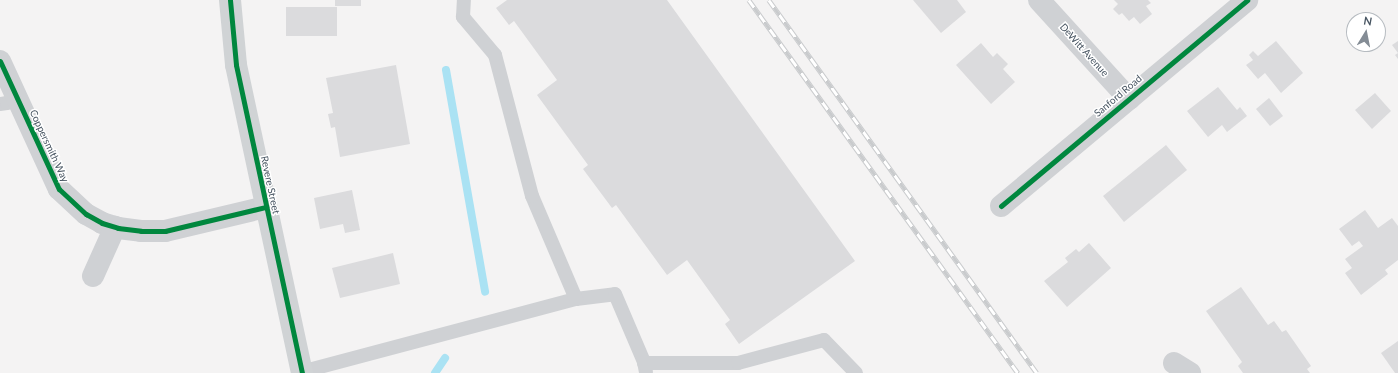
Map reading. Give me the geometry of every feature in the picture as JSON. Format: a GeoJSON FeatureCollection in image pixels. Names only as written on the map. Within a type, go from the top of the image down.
{"type":"FeatureCollection","features":[{"type":"Feature","properties":{"kind":"street","name":"Revere Street"},"geometry":{"type":"LineString","coordinates":[[230,0],[236,65],[301,372]]}},
{"type":"Feature","properties":{"kind":"street","name":"DeWitt Avenue"},"geometry":{"type":"LineString","coordinates":[[1040,0],[1129,99]]}},
{"type":"Feature","properties":{"kind":"street","name":"Sanford Road"},"geometry":{"type":"LineString","coordinates":[[1001,206],[1247,0]]}},
{"type":"Feature","properties":{"kind":"street","name":"Coppersmith Way"},"geometry":{"type":"LineString","coordinates":[[0,61],[8,101],[59,189],[86,214],[102,223],[115,227],[141,231],[165,231],[266,207]]}},
{"type":"Feature","properties":{"kind":"street"},"geometry":{"type":"LineString","coordinates":[[93,276],[115,227]]}},
{"type":"Feature","properties":{"kind":"lane"},"geometry":{"type":"LineString","coordinates":[[464,0],[463,17],[495,55],[532,196],[576,299]]}},
{"type":"Feature","properties":{"kind":"lane"},"geometry":{"type":"LineString","coordinates":[[301,372],[576,299],[615,294],[645,368],[738,363],[824,340],[856,373]]}},
{"type":"Feature","properties":{"kind":"building"},"geometry":{"type":"Polygon","coordinates":[[[335,0],[361,0],[361,6],[335,6],[335,0]]]}},
{"type":"Feature","properties":{"kind":"building"},"geometry":{"type":"Polygon","coordinates":[[[507,0],[667,0],[855,261],[739,344],[725,324],[730,320],[687,260],[667,275],[616,205],[612,208],[583,169],[588,165],[537,95],[557,80],[514,21],[509,25],[496,8],[507,0]]]}},
{"type":"Feature","properties":{"kind":"building"},"geometry":{"type":"Polygon","coordinates":[[[913,0],[957,0],[966,12],[941,33],[913,0]]]}},
{"type":"Feature","properties":{"kind":"building"},"geometry":{"type":"Polygon","coordinates":[[[1114,0],[1148,0],[1151,3],[1146,6],[1152,14],[1140,24],[1134,17],[1129,21],[1122,13],[1119,15],[1113,9],[1118,4],[1114,0]]]}},
{"type":"Feature","properties":{"kind":"building"},"geometry":{"type":"Polygon","coordinates":[[[286,7],[337,7],[337,36],[286,36],[286,7]]]}},
{"type":"Feature","properties":{"kind":"building"},"geometry":{"type":"Polygon","coordinates":[[[1276,41],[1303,73],[1281,93],[1265,73],[1258,79],[1246,65],[1253,60],[1249,55],[1253,51],[1258,56],[1276,41]]]}},
{"type":"Feature","properties":{"kind":"building"},"geometry":{"type":"Polygon","coordinates":[[[1398,41],[1398,53],[1392,45],[1398,41]]]}},
{"type":"Feature","properties":{"kind":"building"},"geometry":{"type":"Polygon","coordinates":[[[981,43],[993,57],[997,53],[1008,64],[1003,69],[1015,82],[991,104],[956,65],[981,43]]]}},
{"type":"Feature","properties":{"kind":"building"},"geometry":{"type":"Polygon","coordinates":[[[396,65],[410,144],[340,157],[335,127],[331,128],[328,114],[333,113],[326,78],[396,65]]]}},
{"type":"Feature","properties":{"kind":"building"},"geometry":{"type":"Polygon","coordinates":[[[1218,87],[1237,110],[1240,107],[1247,116],[1227,132],[1222,125],[1208,137],[1187,111],[1218,87]]]}},
{"type":"Feature","properties":{"kind":"building"},"geometry":{"type":"Polygon","coordinates":[[[1375,93],[1391,111],[1372,129],[1355,110],[1375,93]]]}},
{"type":"Feature","properties":{"kind":"building"},"geometry":{"type":"Polygon","coordinates":[[[1269,98],[1283,116],[1270,126],[1256,109],[1269,98]]]}},
{"type":"Feature","properties":{"kind":"building"},"geometry":{"type":"Polygon","coordinates":[[[1166,145],[1187,170],[1124,222],[1103,196],[1166,145]]]}},
{"type":"Feature","properties":{"kind":"building"},"geometry":{"type":"Polygon","coordinates":[[[352,190],[360,230],[345,233],[343,224],[320,229],[314,198],[352,190]]]}},
{"type":"Feature","properties":{"kind":"building"},"geometry":{"type":"Polygon","coordinates":[[[1365,210],[1378,228],[1392,218],[1398,226],[1398,260],[1385,270],[1388,274],[1361,295],[1345,273],[1352,268],[1345,259],[1363,246],[1359,241],[1352,246],[1339,229],[1365,210]]]}},
{"type":"Feature","properties":{"kind":"building"},"geometry":{"type":"Polygon","coordinates":[[[1089,243],[1111,268],[1067,307],[1044,281],[1068,262],[1065,258],[1076,249],[1079,252],[1089,243]]]}},
{"type":"Feature","properties":{"kind":"building"},"geometry":{"type":"Polygon","coordinates":[[[393,253],[400,284],[340,298],[332,268],[393,253]]]}},
{"type":"Feature","properties":{"kind":"building"},"geometry":{"type":"Polygon","coordinates":[[[1241,287],[1268,325],[1274,321],[1282,332],[1286,330],[1311,366],[1307,369],[1310,373],[1243,373],[1238,366],[1242,362],[1206,311],[1241,287]]]}},
{"type":"Feature","properties":{"kind":"building"},"geometry":{"type":"Polygon","coordinates":[[[1398,341],[1398,373],[1395,373],[1381,353],[1398,341]]]}},
{"type":"Feature","properties":{"kind":"waterway"},"geometry":{"type":"LineString","coordinates":[[446,70],[485,292]]}},
{"type":"Feature","properties":{"kind":"waterway"},"geometry":{"type":"LineString","coordinates":[[435,373],[445,358]]}},
{"type":"Feature","properties":{"kind":"railway"},"geometry":{"type":"LineString","coordinates":[[749,0],[1018,373]]}},
{"type":"Feature","properties":{"kind":"railway"},"geometry":{"type":"LineString","coordinates":[[769,0],[1037,373]]}},
{"type":"Feature","properties":{"kind":"cycle path"},"geometry":{"type":"LineString","coordinates":[[230,0],[236,65],[302,373]]}},
{"type":"Feature","properties":{"kind":"cycle path"},"geometry":{"type":"LineString","coordinates":[[1001,206],[1247,0]]}},
{"type":"Feature","properties":{"kind":"cycle path"},"geometry":{"type":"LineString","coordinates":[[0,61],[59,189],[86,214],[102,223],[118,228],[141,231],[165,231],[266,207]]}}]}
